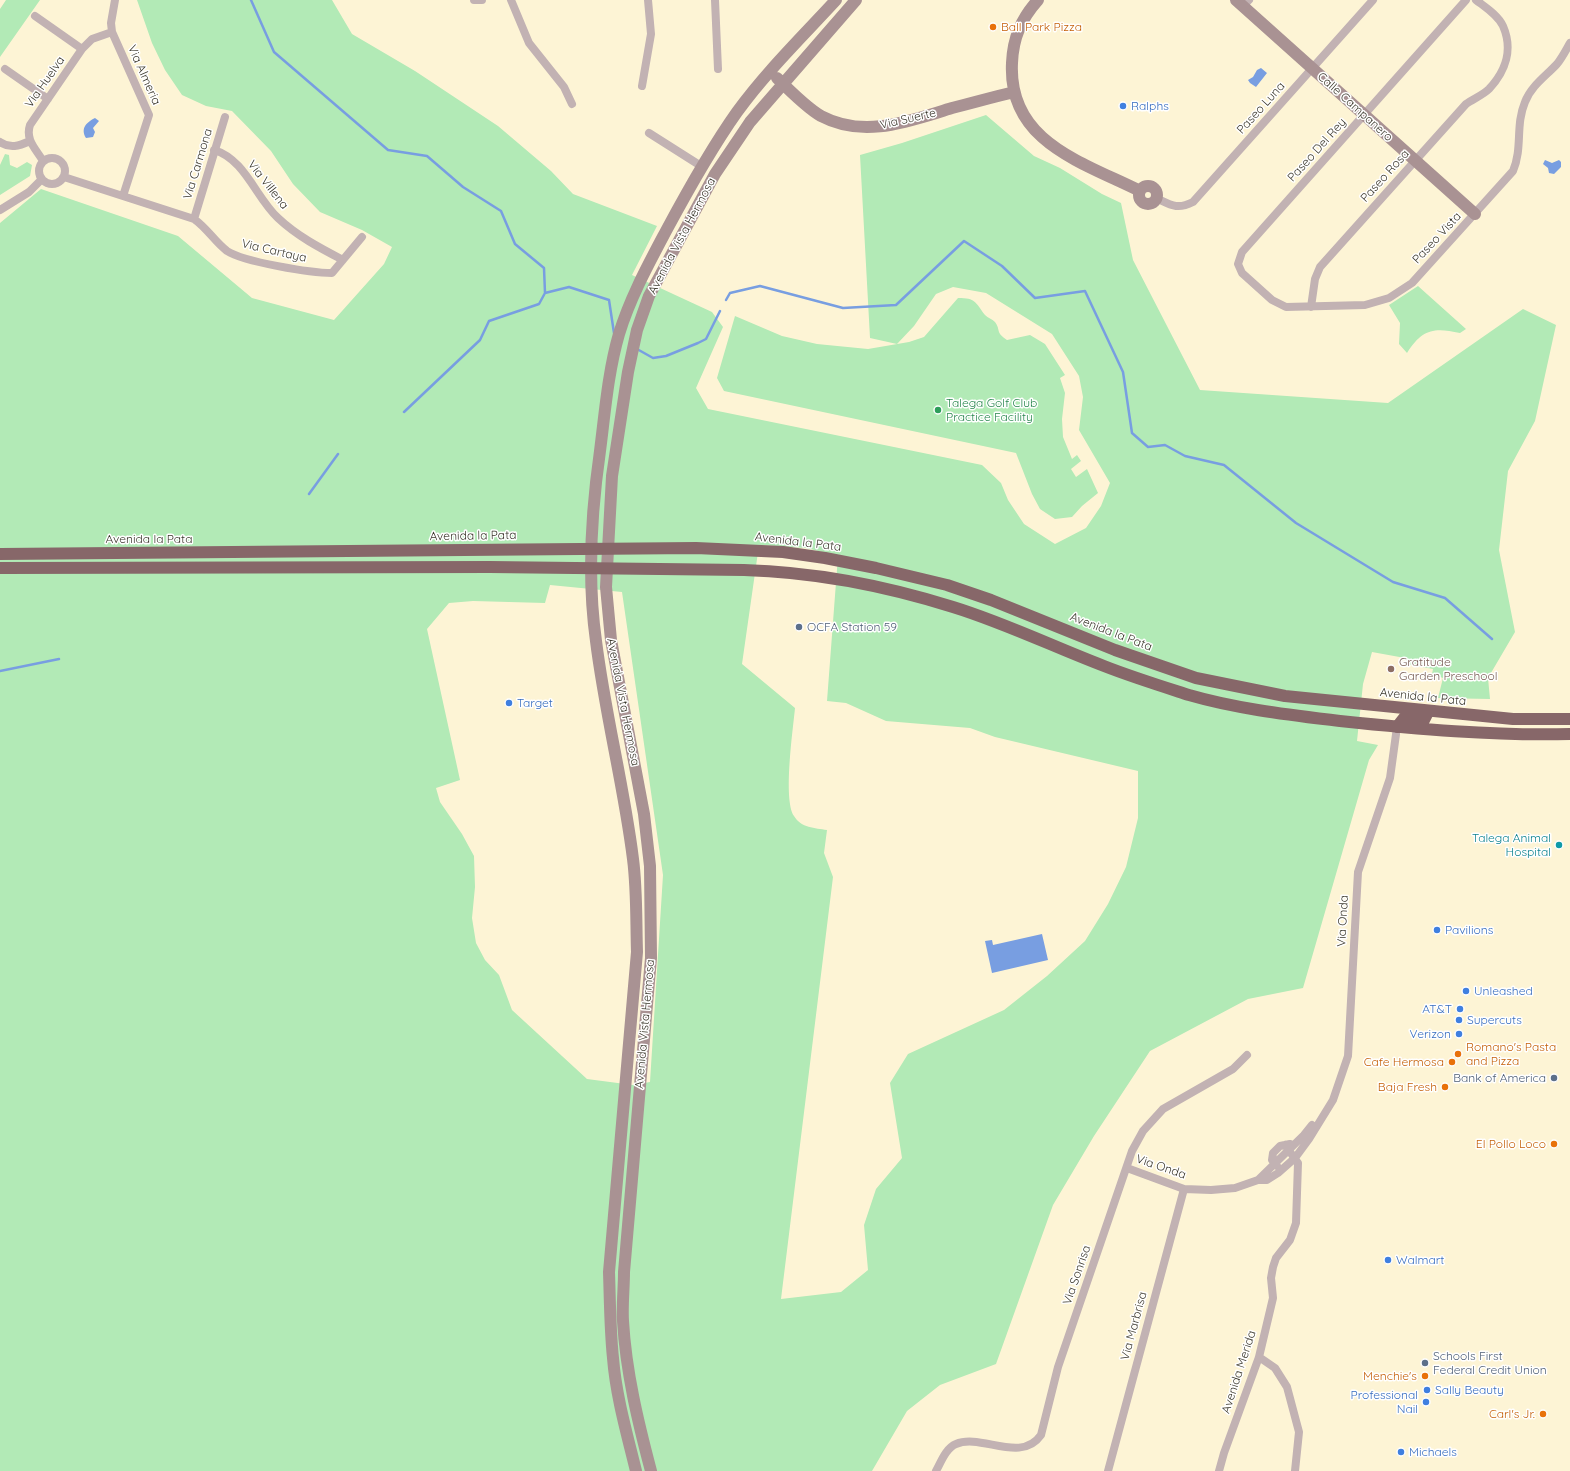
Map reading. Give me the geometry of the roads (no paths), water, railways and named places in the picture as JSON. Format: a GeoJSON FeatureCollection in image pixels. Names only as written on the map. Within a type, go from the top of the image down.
{"type":"FeatureCollection","features":[{"type":"Feature","properties":{"kind":"highway","name":"Avenida la Pata"},"geometry":{"type":"LineString","coordinates":[[0,554],[696,548],[752,550],[806,555],[876,568],[954,587],[1115,650],[1196,678],[1285,696],[1428,712],[1513,719],[1570,719]]}},
{"type":"Feature","properties":{"kind":"highway"},"geometry":{"type":"LineString","coordinates":[[0,568],[490,567],[762,571],[878,586],[953,607],[1021,632],[1105,666],[1192,695],[1277,714],[1397,727],[1537,735],[1570,734]]}},
{"type":"Feature","properties":{"kind":"highway"},"geometry":{"type":"LineString","coordinates":[[1397,727],[1404,718],[1424,720],[1428,712]]}},
{"type":"Feature","properties":{"kind":"main road","name":"Avenida Vista Hermosa"},"geometry":{"type":"LineString","coordinates":[[636,1471],[622,1416],[613,1359],[609,1272],[637,952],[637,904],[634,862],[596,641],[590,569],[597,474],[603,424],[613,363],[620,332],[638,284],[701,166],[738,111],[770,72],[836,0]]}},
{"type":"Feature","properties":{"kind":"main road","name":"Avenida Vista Hermosa"},"geometry":{"type":"LineString","coordinates":[[651,1471],[636,1414],[626,1356],[623,1320],[625,1264],[651,972],[650,866],[644,814],[611,640],[606,569],[612,476],[628,372],[637,330],[649,296],[680,236],[715,174],[750,122],[782,83],[856,0]]}},
{"type":"Feature","properties":{"kind":"main road"},"geometry":{"type":"LineString","coordinates":[[1038,0],[1020,24],[1012,46],[1011,79],[1016,102],[1030,126],[1048,144],[1140,191],[1148,186],[1153,188],[1156,193],[1156,198]]}},
{"type":"Feature","properties":{"kind":"main road","name":"Calle Campanero"},"geometry":{"type":"LineString","coordinates":[[1243,2],[1312,69],[1475,214]]}},
{"type":"Feature","properties":{"kind":"main road","name":"Via Suerte"},"geometry":{"type":"LineString","coordinates":[[770,72],[819,115],[841,124],[858,127],[896,124],[1014,92]]}},
{"type":"Feature","properties":{"kind":"street"},"geometry":{"type":"LineString","coordinates":[[112,32],[115,0]]}},
{"type":"Feature","properties":{"kind":"street"},"geometry":{"type":"LineString","coordinates":[[474,0],[482,0]]}},
{"type":"Feature","properties":{"kind":"street"},"geometry":{"type":"LineString","coordinates":[[511,0],[529,43],[564,87],[572,104]]}},
{"type":"Feature","properties":{"kind":"street"},"geometry":{"type":"LineString","coordinates":[[642,86],[651,34],[648,0]]}},
{"type":"Feature","properties":{"kind":"street"},"geometry":{"type":"LineString","coordinates":[[715,0],[718,69]]}},
{"type":"Feature","properties":{"kind":"street","name":"Paseo Luna"},"geometry":{"type":"LineString","coordinates":[[1156,198],[1173,206],[1184,207],[1193,202],[1374,0]]}},
{"type":"Feature","properties":{"kind":"street","name":"Paseo Del Rey"},"geometry":{"type":"LineString","coordinates":[[1238,264],[1242,252],[1466,0]]}},
{"type":"Feature","properties":{"kind":"street","name":"Paseo Rosa"},"geometry":{"type":"LineString","coordinates":[[1311,307],[1315,280],[1320,267],[1466,104],[1488,90],[1501,75],[1507,62],[1508,50],[1503,25],[1489,10],[1476,0]]}},
{"type":"Feature","properties":{"kind":"street"},"geometry":{"type":"LineString","coordinates":[[35,16],[82,49]]}},
{"type":"Feature","properties":{"kind":"street","name":"Via Huelva"},"geometry":{"type":"LineString","coordinates":[[30,141],[27,132],[30,125],[82,49],[92,39],[112,32]]}},
{"type":"Feature","properties":{"kind":"street","name":"Via Almeria"},"geometry":{"type":"LineString","coordinates":[[112,32],[149,116],[123,196]]}},
{"type":"Feature","properties":{"kind":"street","name":"Paseo Vista"},"geometry":{"type":"LineString","coordinates":[[1238,264],[1242,273],[1272,300],[1286,307],[1365,305],[1389,298],[1412,282],[1475,214],[1512,171],[1519,150],[1519,122],[1525,101],[1533,88],[1558,62],[1570,43]]}},
{"type":"Feature","properties":{"kind":"street"},"geometry":{"type":"LineString","coordinates":[[5,69],[48,99]]}},
{"type":"Feature","properties":{"kind":"street","name":"Via Carmona"},"geometry":{"type":"LineString","coordinates":[[194,219],[225,117]]}},
{"type":"Feature","properties":{"kind":"street"},"geometry":{"type":"LineString","coordinates":[[648,133],[701,166]]}},
{"type":"Feature","properties":{"kind":"street"},"geometry":{"type":"LineString","coordinates":[[0,142],[6,146],[18,146],[30,141],[43,161]]}},
{"type":"Feature","properties":{"kind":"street","name":"Via Villena"},"geometry":{"type":"LineString","coordinates":[[214,150],[223,152],[233,160],[278,218],[309,243],[343,260]]}},
{"type":"Feature","properties":{"kind":"street"},"geometry":{"type":"LineString","coordinates":[[50,158],[57,158],[63,163],[65,169],[64,177],[60,182],[54,184],[47,183],[42,179],[39,173],[40,166],[43,161],[50,158]]}},
{"type":"Feature","properties":{"kind":"street","name":"Via Cartaya"},"geometry":{"type":"LineString","coordinates":[[64,177],[194,219],[205,226],[226,250],[238,256],[320,273],[332,273],[362,237]]}},
{"type":"Feature","properties":{"kind":"street"},"geometry":{"type":"LineString","coordinates":[[0,210],[29,192],[42,179]]}},
{"type":"Feature","properties":{"kind":"street","name":"Via Onda"},"geometry":{"type":"LineString","coordinates":[[1127,1168],[1184,1189],[1211,1190],[1235,1188],[1258,1180],[1267,1180],[1295,1158],[1333,1100],[1348,1056],[1358,872],[1390,778],[1397,727]]}},
{"type":"Feature","properties":{"kind":"street","name":"Via Sonrisa"},"geometry":{"type":"LineString","coordinates":[[936,1471],[948,1451],[956,1444],[967,1442],[1012,1447],[1028,1447],[1036,1442],[1041,1435],[1058,1367],[1132,1150],[1143,1131],[1163,1109],[1233,1069],[1246,1055]]}},
{"type":"Feature","properties":{"kind":"street","name":"Via Onda"},"geometry":{"type":"LineString","coordinates":[[1258,1180],[1287,1148],[1298,1141],[1315,1121],[1323,1116]]}},
{"type":"Feature","properties":{"kind":"street"},"geometry":{"type":"LineString","coordinates":[[1287,1148],[1295,1158]]}},
{"type":"Feature","properties":{"kind":"street","name":"Avenida Merida"},"geometry":{"type":"LineString","coordinates":[[1220,1471],[1224,1453],[1259,1356],[1273,1298],[1271,1278],[1276,1258],[1290,1240],[1296,1223],[1298,1163],[1295,1158]]}},
{"type":"Feature","properties":{"kind":"street"},"geometry":{"type":"LineString","coordinates":[[1274,1163],[1281,1170]]}},
{"type":"Feature","properties":{"kind":"street","name":"Via Marbrisa"},"geometry":{"type":"LineString","coordinates":[[1108,1471],[1184,1189]]}},
{"type":"Feature","properties":{"kind":"street"},"geometry":{"type":"LineString","coordinates":[[1259,1356],[1275,1368],[1287,1387],[1299,1432],[1295,1471]]}},
{"type":"Feature","properties":{"kind":"water"},"geometry":{"type":"Polygon","coordinates":[[[1261,68],[1267,73],[1256,87],[1248,80],[1253,77],[1257,70],[1261,68]]]}},
{"type":"Feature","properties":{"kind":"water"},"geometry":{"type":"Polygon","coordinates":[[[95,118],[99,121],[93,128],[95,132],[93,137],[86,138],[84,128],[89,121],[95,118]]]}},
{"type":"Feature","properties":{"kind":"water"},"geometry":{"type":"Polygon","coordinates":[[[1545,160],[1552,163],[1559,160],[1561,162],[1561,167],[1554,174],[1549,173],[1548,168],[1543,164],[1545,160]]]}},
{"type":"Feature","properties":{"kind":"water"},"geometry":{"type":"Polygon","coordinates":[[[1042,934],[1048,960],[992,973],[985,941],[992,940],[993,945],[1042,934]]]}},
{"type":"Feature","properties":{"kind":"waterway"},"geometry":{"type":"LineString","coordinates":[[251,0],[274,52],[388,150],[427,156],[463,187],[501,211],[515,244],[544,268],[545,293],[569,287],[609,300],[614,333]]}},
{"type":"Feature","properties":{"kind":"waterway"},"geometry":{"type":"LineString","coordinates":[[726,300],[730,293],[760,286],[843,308],[896,305],[964,241],[1002,266],[1035,298],[1085,291],[1123,372],[1132,433],[1148,447],[1165,445],[1185,456],[1224,465],[1296,523],[1393,582],[1445,598],[1492,639]]}},
{"type":"Feature","properties":{"kind":"waterway"},"geometry":{"type":"LineString","coordinates":[[404,412],[480,340],[489,321],[539,304],[545,293]]}},
{"type":"Feature","properties":{"kind":"waterway"},"geometry":{"type":"LineString","coordinates":[[637,349],[653,358],[666,356],[698,343],[706,339],[720,311]]}},
{"type":"Feature","properties":{"kind":"waterway"},"geometry":{"type":"LineString","coordinates":[[309,494],[338,454]]}},
{"type":"Feature","properties":{"kind":"waterway"},"geometry":{"type":"LineString","coordinates":[[0,671],[59,659]]}},
{"type":"Feature","properties":{"kind":"place","name":"Ball Park Pizza"},"geometry":{"type":"Point","coordinates":[993,27]}},
{"type":"Feature","properties":{"kind":"place","name":"Ralphs"},"geometry":{"type":"Point","coordinates":[1123,106]}},
{"type":"Feature","properties":{"kind":"place","name":"Talega Golf Club Practice Facility"},"geometry":{"type":"Point","coordinates":[938,410]}},
{"type":"Feature","properties":{"kind":"place","name":"OCFA Station 59"},"geometry":{"type":"Point","coordinates":[799,627]}},
{"type":"Feature","properties":{"kind":"place","name":"Gratitude Garden Preschool"},"geometry":{"type":"Point","coordinates":[1391,669]}},
{"type":"Feature","properties":{"kind":"place","name":"Target"},"geometry":{"type":"Point","coordinates":[509,703]}},
{"type":"Feature","properties":{"kind":"place","name":"Talega Animal Hospital"},"geometry":{"type":"Point","coordinates":[1559,845]}},
{"type":"Feature","properties":{"kind":"place","name":"Pavilions"},"geometry":{"type":"Point","coordinates":[1437,930]}},
{"type":"Feature","properties":{"kind":"place","name":"Unleashed"},"geometry":{"type":"Point","coordinates":[1466,991]}},
{"type":"Feature","properties":{"kind":"place","name":"AT&T"},"geometry":{"type":"Point","coordinates":[1460,1009]}},
{"type":"Feature","properties":{"kind":"place","name":"Supercuts"},"geometry":{"type":"Point","coordinates":[1459,1020]}},
{"type":"Feature","properties":{"kind":"place","name":"Verizon"},"geometry":{"type":"Point","coordinates":[1459,1034]}},
{"type":"Feature","properties":{"kind":"place","name":"Romano's Pasta and Pizza"},"geometry":{"type":"Point","coordinates":[1458,1054]}},
{"type":"Feature","properties":{"kind":"place","name":"Cafe Hermosa"},"geometry":{"type":"Point","coordinates":[1452,1062]}},
{"type":"Feature","properties":{"kind":"place","name":"Bank of America"},"geometry":{"type":"Point","coordinates":[1554,1078]}},
{"type":"Feature","properties":{"kind":"place","name":"Baja Fresh"},"geometry":{"type":"Point","coordinates":[1445,1087]}},
{"type":"Feature","properties":{"kind":"place","name":"El Pollo Loco"},"geometry":{"type":"Point","coordinates":[1554,1144]}},
{"type":"Feature","properties":{"kind":"place","name":"Walmart"},"geometry":{"type":"Point","coordinates":[1388,1260]}},
{"type":"Feature","properties":{"kind":"place","name":"Schools First Federal Credit Union"},"geometry":{"type":"Point","coordinates":[1425,1363]}},
{"type":"Feature","properties":{"kind":"place","name":"Menchie's"},"geometry":{"type":"Point","coordinates":[1425,1376]}},
{"type":"Feature","properties":{"kind":"place","name":"Sally Beauty"},"geometry":{"type":"Point","coordinates":[1427,1390]}},
{"type":"Feature","properties":{"kind":"place","name":"Professional Nail"},"geometry":{"type":"Point","coordinates":[1426,1402]}},
{"type":"Feature","properties":{"kind":"place","name":"Carl's Jr."},"geometry":{"type":"Point","coordinates":[1543,1414]}},
{"type":"Feature","properties":{"kind":"place","name":"Michaels"},"geometry":{"type":"Point","coordinates":[1401,1452]}}]}
